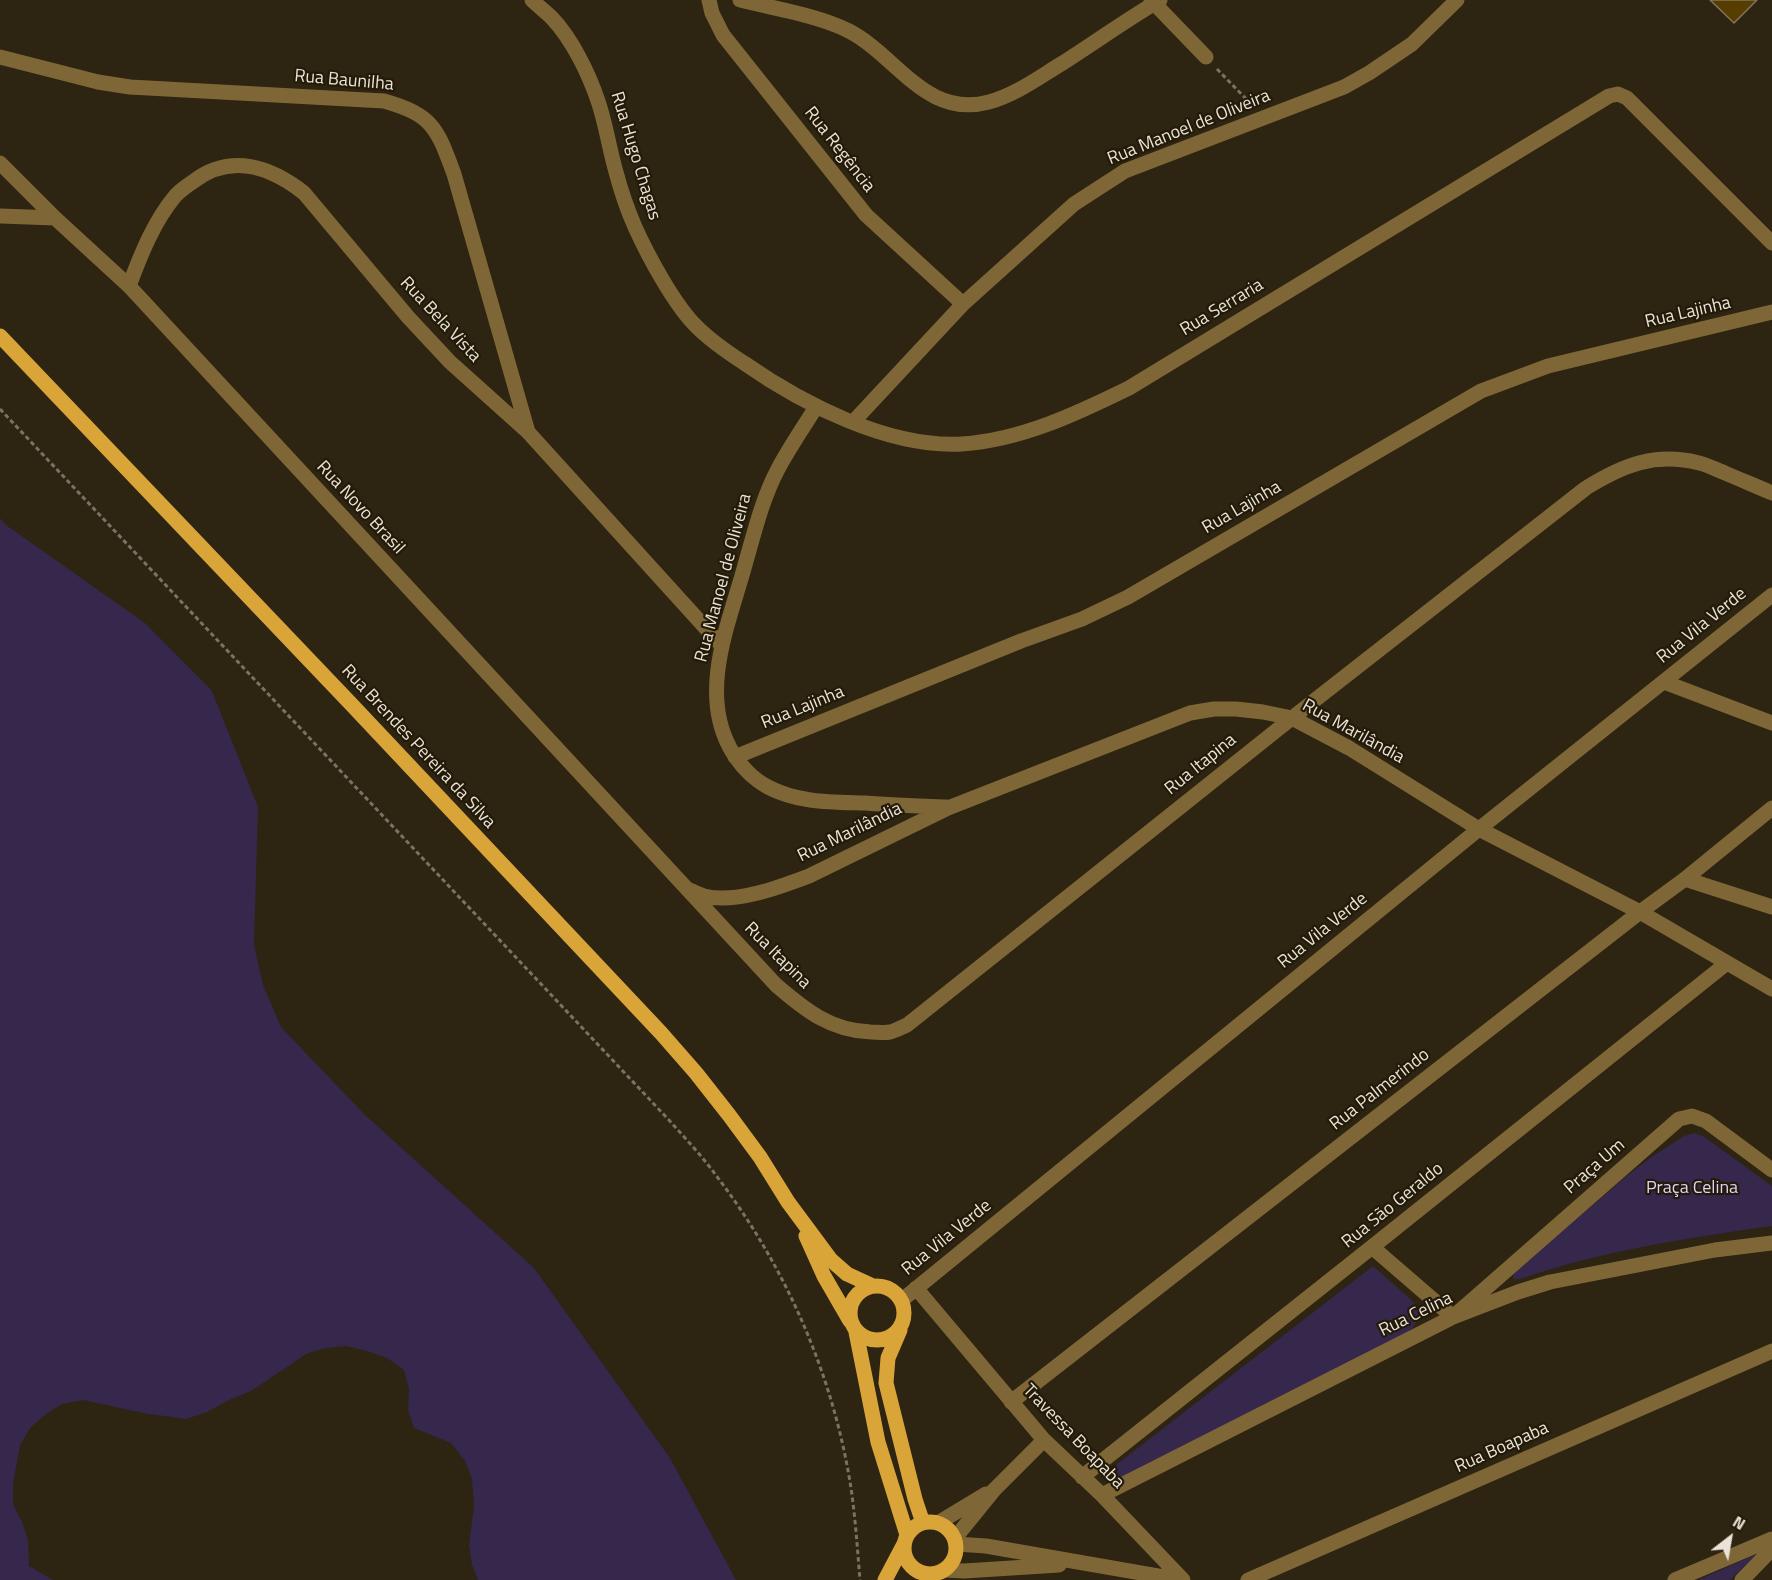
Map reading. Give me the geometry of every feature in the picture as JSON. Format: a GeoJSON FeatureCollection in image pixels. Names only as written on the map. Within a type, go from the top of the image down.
{"type":"FeatureCollection","features":[{"type":"Feature","properties":{"kind":"main road","name":"Rua Brendes Pereira da Silva"},"geometry":{"type":"LineString","coordinates":[[0,336],[661,1033],[729,1114],[760,1157],[788,1202],[838,1268],[873,1286]]}},
{"type":"Feature","properties":{"kind":"main road","name":"Rua Brendes Pereira da Silva"},"geometry":{"type":"LineString","coordinates":[[788,1202],[824,1276],[853,1326],[878,1442],[905,1539]]}},
{"type":"Feature","properties":{"kind":"main road"},"geometry":{"type":"LineString","coordinates":[[900,1330],[890,1338],[878,1341],[866,1339],[853,1326],[850,1309],[854,1299],[862,1290],[873,1286],[884,1287],[894,1292],[902,1300],[905,1310],[904,1321],[888,1358],[886,1383],[930,1523]]}},
{"type":"Feature","properties":{"kind":"main road"},"geometry":{"type":"LineString","coordinates":[[885,1580],[905,1539],[914,1527],[930,1523],[945,1526],[961,1542],[953,1563],[938,1575],[927,1575],[917,1571],[909,1564],[904,1554],[905,1539]]}},
{"type":"Feature","properties":{"kind":"street","name":"Rua Hugo Chagas"},"geometry":{"type":"LineString","coordinates":[[532,0],[553,19],[573,48],[588,76],[598,101],[625,203],[651,260],[678,303],[695,326],[718,346],[816,407]]}},
{"type":"Feature","properties":{"kind":"street","name":"Rua Regência"},"geometry":{"type":"LineString","coordinates":[[709,0],[712,13],[723,35],[866,215],[963,304]]}},
{"type":"Feature","properties":{"kind":"street"},"geometry":{"type":"LineString","coordinates":[[740,0],[822,21],[848,31],[871,44],[921,90],[941,100],[962,105],[988,102],[1033,82],[1155,1],[1206,57]]}},
{"type":"Feature","properties":{"kind":"street","name":"Rua Manoel de Oliveira"},"geometry":{"type":"LineString","coordinates":[[853,422],[963,304],[1074,204],[1125,171],[1344,87],[1412,44],[1457,0]]}},
{"type":"Feature","properties":{"kind":"street","name":"Rua Baunilha"},"geometry":{"type":"LineString","coordinates":[[0,57],[98,82],[130,87],[384,101],[407,108],[428,121],[442,141],[454,174],[528,432]]}},
{"type":"Feature","properties":{"kind":"street","name":"Rua Serraria"},"geometry":{"type":"LineString","coordinates":[[816,407],[887,433],[920,441],[960,444],[998,440],[1089,408],[1128,388],[1609,96],[1618,94],[1627,98],[1772,243]]}},
{"type":"Feature","properties":{"kind":"street","name":"Rua Novo Brasil"},"geometry":{"type":"LineString","coordinates":[[0,163],[55,218],[129,286],[684,888]]}},
{"type":"Feature","properties":{"kind":"street","name":"Rua Bela Vista"},"geometry":{"type":"LineString","coordinates":[[129,286],[136,266],[161,216],[178,193],[199,177],[221,166],[244,165],[267,170],[288,180],[304,193],[408,317],[450,362],[528,432],[722,646]]}},
{"type":"Feature","properties":{"kind":"street"},"geometry":{"type":"LineString","coordinates":[[0,216],[55,218]]}},
{"type":"Feature","properties":{"kind":"street","name":"Rua Lajinha"},"geometry":{"type":"LineString","coordinates":[[735,756],[1082,619],[1128,597],[1481,391],[1548,366],[1772,312]]}},
{"type":"Feature","properties":{"kind":"street","name":"Rua Manoel de Oliveira"},"geometry":{"type":"LineString","coordinates":[[816,407],[777,470],[765,497],[722,646],[716,699],[724,737],[748,774],[767,787],[790,796],[815,801],[948,807]]}},
{"type":"Feature","properties":{"kind":"street","name":"Rua Itapina"},"geometry":{"type":"LineString","coordinates":[[684,888],[798,1005],[820,1019],[842,1028],[865,1032],[891,1032],[907,1025],[1292,718],[1586,488],[1608,474],[1631,464],[1652,459],[1675,459],[1701,463],[1772,493]]}},
{"type":"Feature","properties":{"kind":"street","name":"Rua Vila Verde"},"geometry":{"type":"LineString","coordinates":[[902,1300],[1479,829],[1772,595]]}},
{"type":"Feature","properties":{"kind":"street"},"geometry":{"type":"LineString","coordinates":[[1664,682],[1772,723]]}},
{"type":"Feature","properties":{"kind":"street","name":"Rua Marilândia"},"geometry":{"type":"LineString","coordinates":[[684,888],[705,896],[722,897],[760,892],[789,883],[809,876],[948,807],[1191,713],[1215,709],[1236,709],[1292,718],[1349,748],[1479,829],[1640,912],[1772,989]]}},
{"type":"Feature","properties":{"kind":"street","name":"Rua Palmerindo"},"geometry":{"type":"LineString","coordinates":[[1011,1402],[1685,879],[1772,808]]}},
{"type":"Feature","properties":{"kind":"street"},"geometry":{"type":"LineString","coordinates":[[1685,879],[1772,907]]}},
{"type":"Feature","properties":{"kind":"street","name":"Rua São Geraldo"},"geometry":{"type":"LineString","coordinates":[[1082,1477],[1726,963]]}},
{"type":"Feature","properties":{"kind":"street","name":"Praça Um"},"geometry":{"type":"LineString","coordinates":[[1453,1317],[1679,1119],[1692,1116],[1706,1121],[1772,1170]]}},
{"type":"Feature","properties":{"kind":"street","name":"Rua Celina"},"geometry":{"type":"LineString","coordinates":[[1102,1495],[1453,1317],[1518,1292],[1551,1282],[1715,1250],[1772,1243]]}},
{"type":"Feature","properties":{"kind":"street"},"geometry":{"type":"LineString","coordinates":[[1372,1247],[1453,1317]]}},
{"type":"Feature","properties":{"kind":"street","name":"Travessa Boapaba"},"geometry":{"type":"LineString","coordinates":[[916,1288],[1044,1440],[1102,1495],[1181,1578]]}},
{"type":"Feature","properties":{"kind":"street","name":"Rua Boapaba"},"geometry":{"type":"LineString","coordinates":[[1248,1580],[1772,1351]]}},
{"type":"Feature","properties":{"kind":"street"},"geometry":{"type":"LineString","coordinates":[[1044,1440],[994,1490],[961,1542],[1181,1578]]}},
{"type":"Feature","properties":{"kind":"street"},"geometry":{"type":"LineString","coordinates":[[930,1523],[994,1490]]}},
{"type":"Feature","properties":{"kind":"street"},"geometry":{"type":"LineString","coordinates":[[1676,1580],[1772,1539]]}},
{"type":"Feature","properties":{"kind":"street"},"geometry":{"type":"LineString","coordinates":[[1742,1580],[1772,1550]]}},
{"type":"Feature","properties":{"kind":"street"},"geometry":{"type":"LineString","coordinates":[[938,1575],[964,1571],[1083,1563]]}},
{"type":"Feature","properties":{"kind":"path"},"geometry":{"type":"LineString","coordinates":[[1206,57],[1263,117]]}},
{"type":"Feature","properties":{"kind":"path"},"geometry":{"type":"LineString","coordinates":[[0,409],[652,1102],[718,1177],[779,1272],[795,1304],[822,1371],[848,1474],[854,1509],[860,1580]]}},
{"type":"Feature","properties":{"kind":"green space"},"geometry":{"type":"Polygon","coordinates":[[[0,518],[6,525],[145,623],[212,691],[258,807],[254,945],[263,985],[281,1027],[364,1114],[534,1268],[670,1458],[736,1580],[478,1580],[472,1565],[469,1545],[474,1506],[472,1479],[465,1461],[451,1443],[414,1428],[408,1410],[409,1389],[404,1370],[387,1358],[346,1346],[308,1353],[251,1391],[207,1412],[186,1419],[143,1413],[83,1400],[62,1404],[46,1414],[31,1427],[20,1445],[13,1484],[13,1504],[28,1540],[29,1566],[53,1580],[0,1580],[0,518]]]}},
{"type":"Feature","properties":{"kind":"green space","name":"Praça Celina"},"geometry":{"type":"Polygon","coordinates":[[[1694,1133],[1703,1136],[1772,1186],[1772,1226],[1708,1235],[1613,1253],[1514,1279],[1513,1273],[1628,1175],[1684,1136],[1694,1133]]]}},
{"type":"Feature","properties":{"kind":"green space"},"geometry":{"type":"Polygon","coordinates":[[[1373,1266],[1418,1306],[1419,1314],[1416,1322],[1406,1334],[1121,1478],[1110,1477],[1109,1474],[1117,1464],[1373,1266]]]}},
{"type":"Feature","properties":{"kind":"green space"},"geometry":{"type":"Polygon","coordinates":[[[1757,1554],[1730,1580],[1698,1580],[1757,1554]]]}},
{"type":"Feature","properties":{"kind":"building"},"geometry":{"type":"Polygon","coordinates":[[[1710,0],[1757,0],[1734,23],[1710,0]]]}}]}
